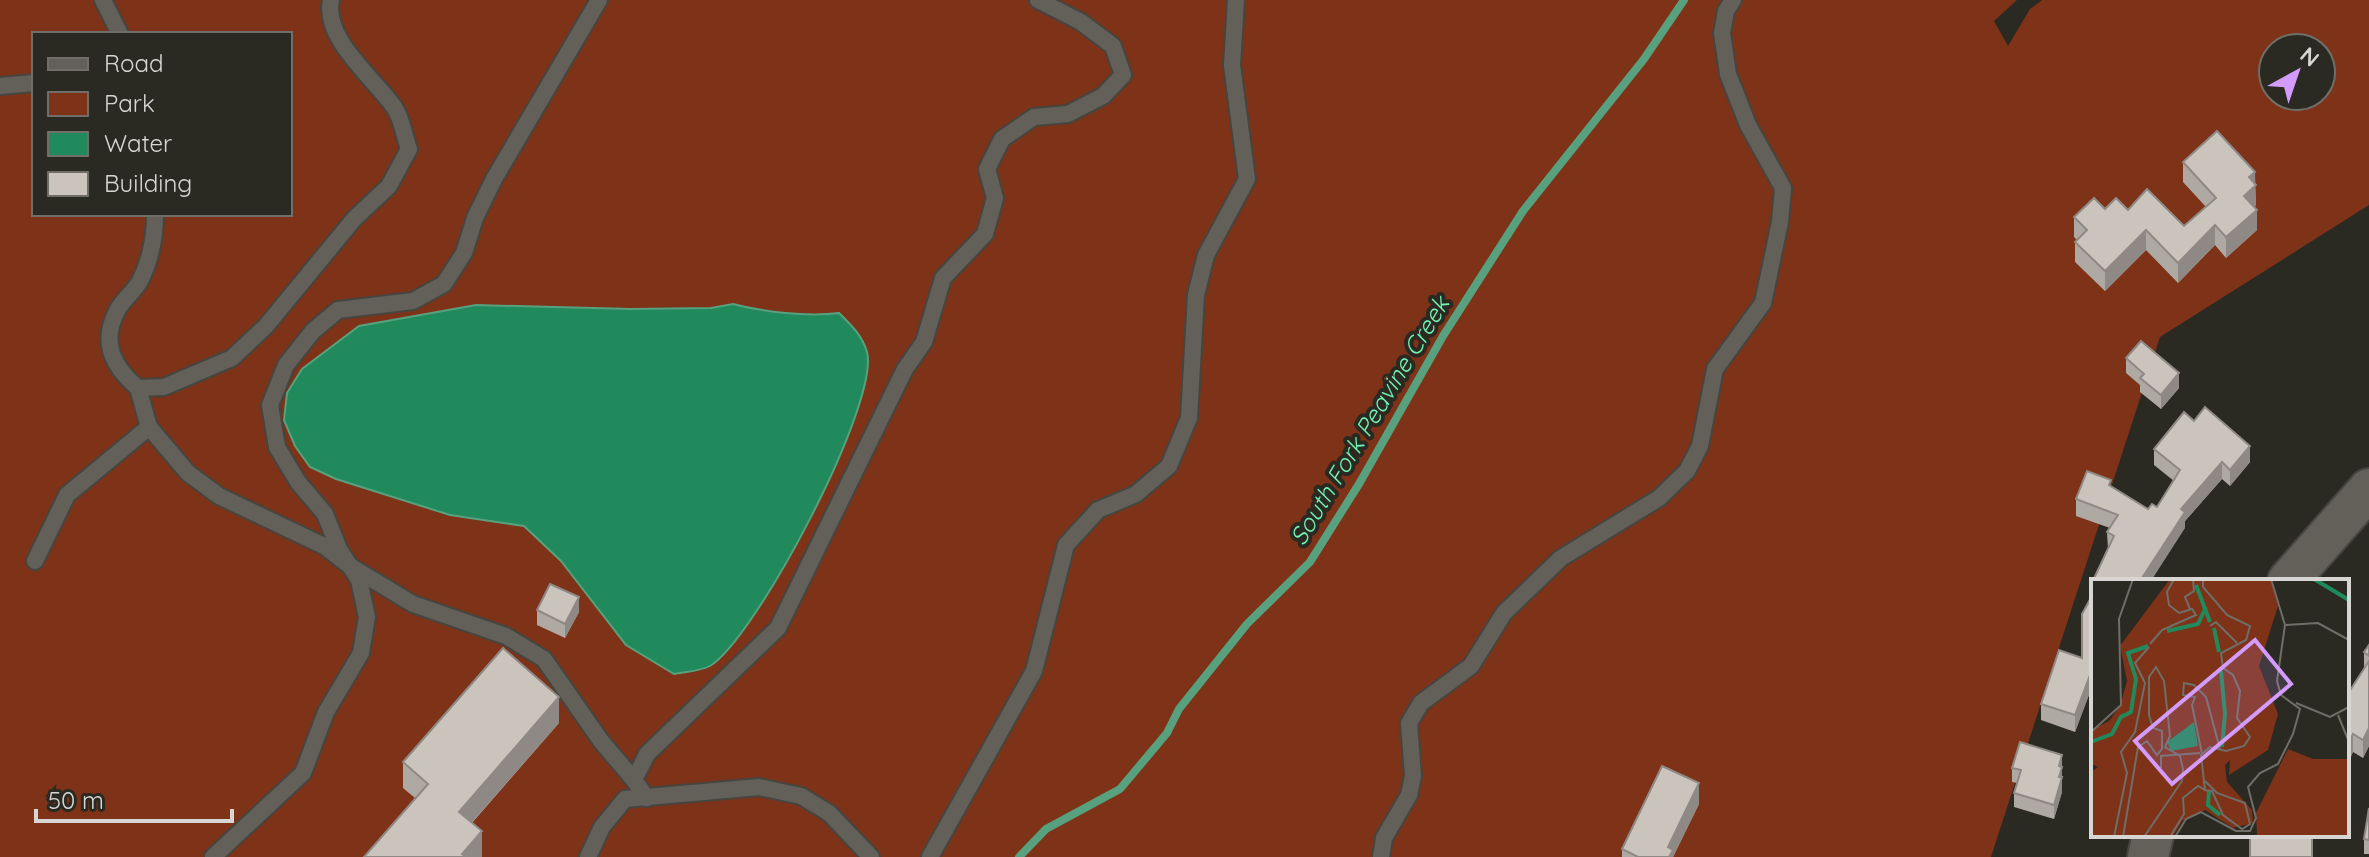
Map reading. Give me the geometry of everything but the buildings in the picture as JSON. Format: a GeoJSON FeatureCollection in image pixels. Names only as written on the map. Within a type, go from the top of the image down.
{"type":"FeatureCollection","features":[{"type":"Feature","properties":{"kind":"street"},"geometry":{"type":"LineString","coordinates":[[2290,579],[2369,489]]}},
{"type":"Feature","properties":{"kind":"street"},"geometry":{"type":"LineString","coordinates":[[2148,857],[2153,837]]}},
{"type":"Feature","properties":{"kind":"lane"},"geometry":{"type":"LineString","coordinates":[[103,0],[119,32]]}},
{"type":"Feature","properties":{"kind":"lane"},"geometry":{"type":"LineString","coordinates":[[138,388],[164,387],[232,358],[266,326],[354,219],[389,186],[409,149],[397,110],[346,49],[328,14],[331,0]]}},
{"type":"Feature","properties":{"kind":"lane"},"geometry":{"type":"LineString","coordinates":[[213,857],[303,773],[326,712],[361,653],[367,617],[359,580],[325,514],[298,482],[277,447],[270,405],[286,365],[313,331],[338,310],[413,301],[444,284],[464,253],[475,218],[494,179],[599,0]]}},
{"type":"Feature","properties":{"kind":"lane"},"geometry":{"type":"LineString","coordinates":[[634,780],[647,754],[778,628],[905,369],[924,342],[943,278],[985,234],[995,198],[987,169],[1002,139],[1034,117],[1068,114],[1103,96],[1123,75],[1113,46],[1081,22],[1038,0]]}},
{"type":"Feature","properties":{"kind":"lane"},"geometry":{"type":"LineString","coordinates":[[930,857],[1034,671],[1066,545],[1098,510],[1136,494],[1169,466],[1189,418],[1199,282],[1206,255],[1247,179],[1232,65],[1236,0]]}},
{"type":"Feature","properties":{"kind":"lane"},"geometry":{"type":"LineString","coordinates":[[1381,857],[1384,838],[1409,795],[1413,776],[1409,723],[1421,703],[1471,666],[1504,613],[1561,558],[1659,498],[1687,471],[1700,446],[1715,369],[1763,303],[1780,222],[1783,188],[1748,125],[1728,74],[1722,33],[1726,11],[1733,0]]}},
{"type":"Feature","properties":{"kind":"lane"},"geometry":{"type":"LineString","coordinates":[[0,86],[32,83]]}},
{"type":"Feature","properties":{"kind":"lane"},"geometry":{"type":"LineString","coordinates":[[155,216],[155,243],[138,284],[116,312],[109,344],[118,371],[138,388],[149,427],[188,473],[219,496],[294,529],[413,604],[506,636],[544,659],[601,741],[647,798]]}},
{"type":"Feature","properties":{"kind":"lane"},"geometry":{"type":"LineString","coordinates":[[35,561],[67,495],[149,427]]}},
{"type":"Feature","properties":{"kind":"lane"},"geometry":{"type":"LineString","coordinates":[[588,857],[602,827],[625,799],[759,787],[801,796],[829,813],[871,857]]}},
{"type":"Feature","properties":{"kind":"green space"},"geometry":{"type":"Polygon","coordinates":[[[0,0],[2017,0],[1994,21],[2008,46],[2030,9],[2042,0],[2369,0],[2369,205],[2160,337],[1991,857],[0,857],[0,0]]]}},
{"type":"Feature","properties":{"kind":"water"},"geometry":{"type":"Polygon","coordinates":[[[733,304],[786,313],[839,313],[865,346],[866,379],[835,466],[783,568],[730,647],[710,666],[702,669],[674,674],[626,645],[561,561],[524,526],[450,515],[336,479],[310,467],[295,446],[284,420],[287,393],[302,369],[359,326],[476,305],[631,309],[711,308],[733,304]]]}},
{"type":"Feature","properties":{"kind":"waterway","name":"South Fork Peavine Creek"},"geometry":{"type":"LineString","coordinates":[[1019,857],[1046,829],[1120,789],[1167,733],[1179,709],[1247,624],[1310,562],[1359,484],[1443,336],[1523,211],[1644,59],[1684,0]]}}]}
